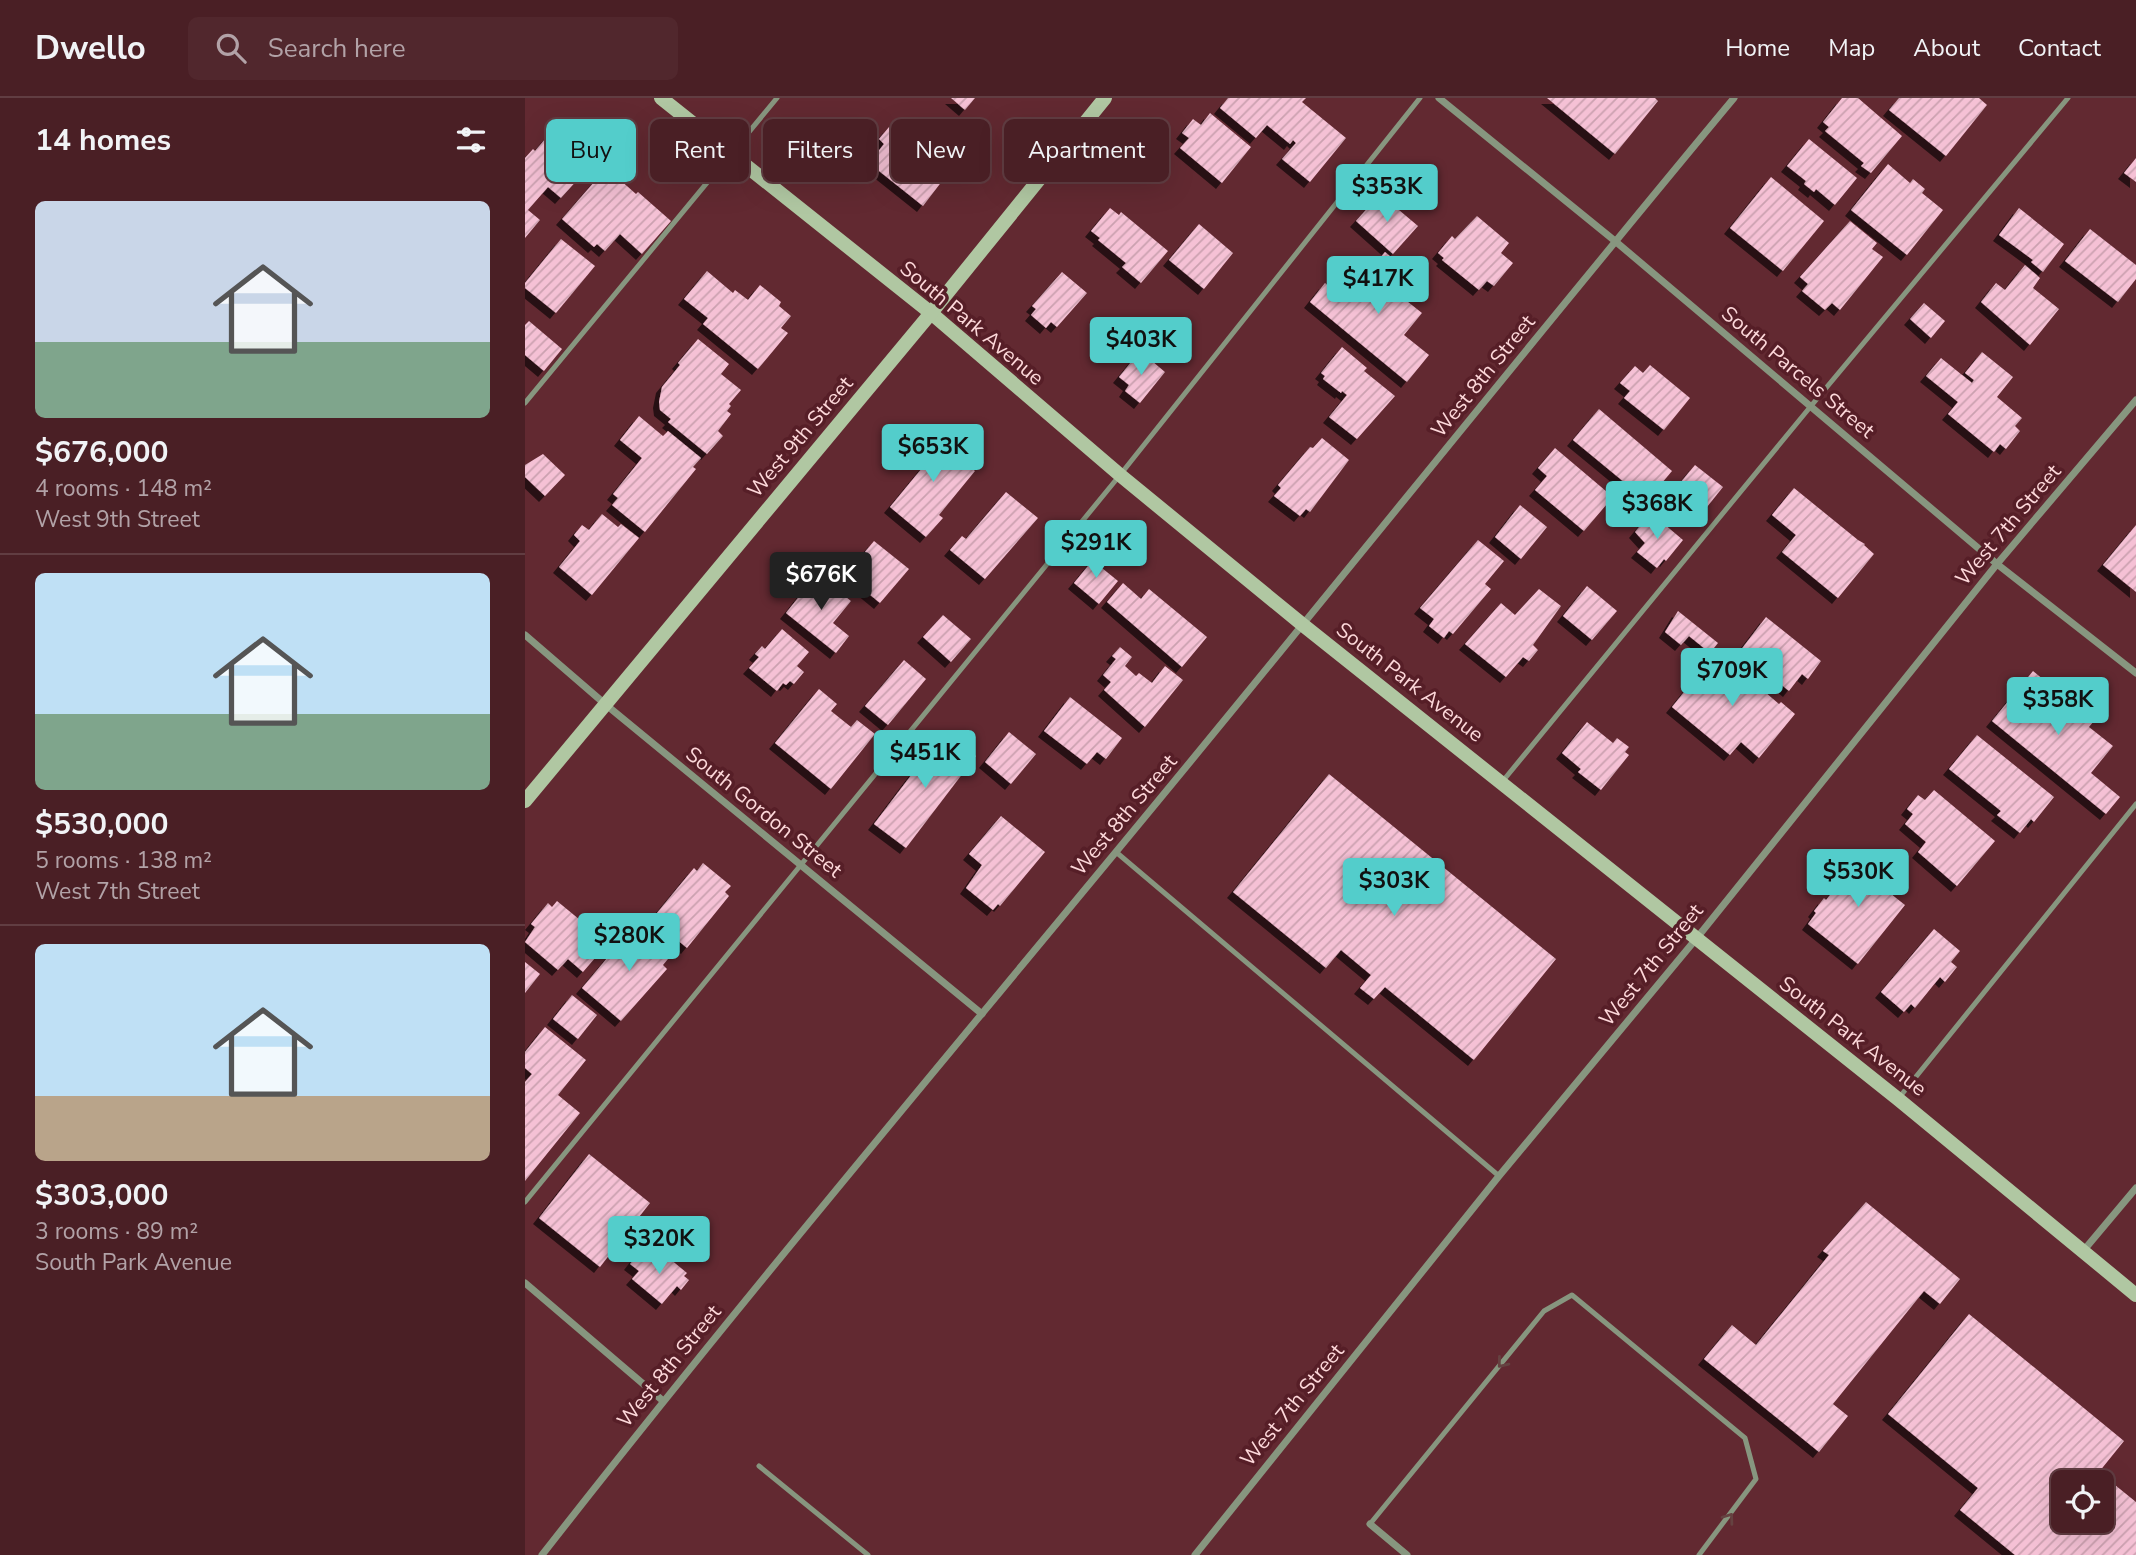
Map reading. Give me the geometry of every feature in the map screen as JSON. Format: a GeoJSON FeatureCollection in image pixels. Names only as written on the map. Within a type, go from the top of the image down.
{"type":"FeatureCollection","features":[{"type":"Feature","properties":{"kind":"street","name":"South Park Avenue"},"geometry":{"type":"LineString","coordinates":[[661,98],[686,119]]}},
{"type":"Feature","properties":{"kind":"street","name":"West 9th Street"},"geometry":{"type":"LineString","coordinates":[[525,801],[931,313],[1105,98]]}},
{"type":"Feature","properties":{"kind":"street","name":"South Parcels Street"},"geometry":{"type":"LineString","coordinates":[[1439,98],[1615,241],[1997,564],[2136,673]]}},
{"type":"Feature","properties":{"kind":"street","name":"West 8th Street"},"geometry":{"type":"LineString","coordinates":[[542,1555],[662,1401],[1734,98]]}},
{"type":"Feature","properties":{"kind":"street","name":"South Park Avenue"},"geometry":{"type":"LineString","coordinates":[[749,170],[931,313],[1120,475],[1303,625],[1898,1099],[2136,1295]]}},
{"type":"Feature","properties":{"kind":"street","name":"West 7th Street"},"geometry":{"type":"LineString","coordinates":[[1195,1555],[1499,1175],[1696,939],[1997,564],[2136,400]]}},
{"type":"Feature","properties":{"kind":"street","name":"South Gordon Street"},"geometry":{"type":"LineString","coordinates":[[525,635],[982,1014]]}},
{"type":"Feature","properties":{"kind":"street"},"geometry":{"type":"LineString","coordinates":[[2084,1250],[2136,1188]]}},
{"type":"Feature","properties":{"kind":"street"},"geometry":{"type":"LineString","coordinates":[[525,1283],[662,1401]]}},
{"type":"Feature","properties":{"kind":"street"},"geometry":{"type":"LineString","coordinates":[[1370,1524],[1407,1555]]}},
{"type":"Feature","properties":{"kind":"lane"},"geometry":{"type":"LineString","coordinates":[[749,131],[777,98]]}},
{"type":"Feature","properties":{"kind":"lane"},"geometry":{"type":"LineString","coordinates":[[525,1202],[1120,475],[1420,98]]}},
{"type":"Feature","properties":{"kind":"lane"},"geometry":{"type":"LineString","coordinates":[[1502,782],[2068,98]]}},
{"type":"Feature","properties":{"kind":"lane"},"geometry":{"type":"LineString","coordinates":[[525,403],[706,182]]}},
{"type":"Feature","properties":{"kind":"lane"},"geometry":{"type":"LineString","coordinates":[[1898,1099],[2136,804]]}},
{"type":"Feature","properties":{"kind":"lane"},"geometry":{"type":"LineString","coordinates":[[1116,852],[1499,1175]]}},
{"type":"Feature","properties":{"kind":"lane"},"geometry":{"type":"LineString","coordinates":[[1370,1524],[1546,1310],[1573,1295],[1745,1438],[1756,1479],[1699,1555]]}},
{"type":"Feature","properties":{"kind":"lane"},"geometry":{"type":"LineString","coordinates":[[759,1466],[868,1555]]}},
{"type":"Feature","properties":{"kind":"building"},"geometry":{"type":"Polygon","coordinates":[[[951,98],[975,98],[965,110],[951,98]]]}},
{"type":"Feature","properties":{"kind":"building"},"geometry":{"type":"Polygon","coordinates":[[[1228,98],[1306,98],[1302,102],[1346,138],[1310,182],[1282,159],[1296,143],[1293,140],[1290,144],[1267,125],[1256,138],[1220,108],[1228,98]]]}},
{"type":"Feature","properties":{"kind":"building"},"geometry":{"type":"Polygon","coordinates":[[[1547,98],[1655,98],[1658,101],[1615,154],[1547,98]]]}},
{"type":"Feature","properties":{"kind":"building"},"geometry":{"type":"Polygon","coordinates":[[[1842,98],[1858,98],[1902,136],[1871,173],[1861,166],[1864,163],[1825,131],[1829,127],[1823,122],[1842,98]]]}},
{"type":"Feature","properties":{"kind":"building"},"geometry":{"type":"Polygon","coordinates":[[[1899,98],[1979,98],[1987,105],[1946,156],[1889,110],[1899,98]]]}},
{"type":"Feature","properties":{"kind":"building"},"geometry":{"type":"Polygon","coordinates":[[[1210,113],[1251,147],[1222,183],[1180,148],[1189,138],[1182,133],[1193,119],[1201,125],[1210,113]]]}},
{"type":"Feature","properties":{"kind":"building"},"geometry":{"type":"Polygon","coordinates":[[[889,127],[891,129],[891,181],[877,169],[877,153],[884,144],[879,139],[889,127]]]}},
{"type":"Feature","properties":{"kind":"building"},"geometry":{"type":"Polygon","coordinates":[[[546,138],[546,182],[575,182],[561,198],[548,187],[528,210],[540,220],[525,238],[525,158],[533,149],[535,151],[546,138]]]}},
{"type":"Feature","properties":{"kind":"building"},"geometry":{"type":"Polygon","coordinates":[[[1809,139],[1857,178],[1835,205],[1816,189],[1814,192],[1804,184],[1806,181],[1787,166],[1809,139]]]}},
{"type":"Feature","properties":{"kind":"building"},"geometry":{"type":"Polygon","coordinates":[[[2136,158],[2136,182],[2124,173],[2136,158]]]}},
{"type":"Feature","properties":{"kind":"building"},"geometry":{"type":"Polygon","coordinates":[[[1888,164],[1910,183],[1913,179],[1925,189],[1922,193],[1943,210],[1907,255],[1851,210],[1888,164]]]}},
{"type":"Feature","properties":{"kind":"building"},"geometry":{"type":"Polygon","coordinates":[[[1771,177],[1824,221],[1783,271],[1730,228],[1771,177]]]}},
{"type":"Feature","properties":{"kind":"building"},"geometry":{"type":"Polygon","coordinates":[[[594,182],[622,182],[671,221],[642,254],[620,234],[605,251],[597,244],[594,247],[562,219],[594,182]]]}},
{"type":"Feature","properties":{"kind":"building"},"geometry":{"type":"Polygon","coordinates":[[[893,182],[941,182],[923,206],[893,182]]]}},
{"type":"Feature","properties":{"kind":"building"},"geometry":{"type":"Polygon","coordinates":[[[1380,194],[1418,226],[1393,254],[1356,221],[1380,194]]]}},
{"type":"Feature","properties":{"kind":"building"},"geometry":{"type":"Polygon","coordinates":[[[1110,208],[1119,215],[1121,212],[1168,251],[1141,283],[1122,267],[1126,263],[1091,231],[1110,208]]]}},
{"type":"Feature","properties":{"kind":"building"},"geometry":{"type":"Polygon","coordinates":[[[2019,208],[2064,244],[2043,272],[2031,262],[2033,260],[1999,235],[2019,208]]]}},
{"type":"Feature","properties":{"kind":"building"},"geometry":{"type":"Polygon","coordinates":[[[1477,216],[1509,243],[1501,253],[1513,263],[1494,286],[1487,281],[1479,290],[1442,260],[1444,258],[1438,253],[1452,236],[1455,239],[1477,216]]]}},
{"type":"Feature","properties":{"kind":"building"},"geometry":{"type":"Polygon","coordinates":[[[1850,221],[1877,243],[1872,249],[1883,257],[1840,310],[1832,303],[1825,310],[1802,291],[1808,284],[1800,277],[1850,221]]]}},
{"type":"Feature","properties":{"kind":"building"},"geometry":{"type":"Polygon","coordinates":[[[1199,224],[1233,253],[1204,289],[1169,260],[1199,224]]]}},
{"type":"Feature","properties":{"kind":"building"},"geometry":{"type":"Polygon","coordinates":[[[2090,229],[2136,265],[2136,279],[2118,302],[2065,261],[2090,229]]]}},
{"type":"Feature","properties":{"kind":"building"},"geometry":{"type":"Polygon","coordinates":[[[561,239],[595,266],[556,313],[525,288],[525,283],[561,239]]]}},
{"type":"Feature","properties":{"kind":"building"},"geometry":{"type":"Polygon","coordinates":[[[1385,252],[1413,276],[1398,294],[1422,313],[1404,335],[1429,355],[1407,382],[1310,302],[1325,283],[1340,295],[1344,289],[1356,299],[1360,295],[1354,290],[1385,252]]]}},
{"type":"Feature","properties":{"kind":"building"},"geometry":{"type":"Polygon","coordinates":[[[2025,265],[2040,278],[2033,288],[2059,309],[2030,345],[1981,302],[1996,283],[2005,290],[2025,265]]]}},
{"type":"Feature","properties":{"kind":"building"},"geometry":{"type":"Polygon","coordinates":[[[707,271],[733,293],[735,290],[748,300],[760,285],[781,302],[779,306],[791,316],[781,328],[788,333],[758,369],[703,324],[708,318],[684,299],[707,271]]]}},
{"type":"Feature","properties":{"kind":"building"},"geometry":{"type":"Polygon","coordinates":[[[1062,272],[1087,293],[1057,327],[1051,322],[1046,328],[1031,315],[1036,309],[1032,306],[1062,272]]]}},
{"type":"Feature","properties":{"kind":"building"},"geometry":{"type":"Polygon","coordinates":[[[1924,303],[1945,321],[1931,338],[1910,319],[1924,303]]]}},
{"type":"Feature","properties":{"kind":"building"},"geometry":{"type":"Polygon","coordinates":[[[529,321],[562,349],[544,371],[525,355],[525,325],[529,321]]]}},
{"type":"Feature","properties":{"kind":"building"},"geometry":{"type":"Polygon","coordinates":[[[698,339],[729,364],[721,374],[741,390],[729,404],[731,406],[727,411],[731,414],[718,431],[723,436],[707,454],[668,422],[671,419],[660,410],[659,402],[662,387],[698,339]]]}},
{"type":"Feature","properties":{"kind":"building"},"geometry":{"type":"Polygon","coordinates":[[[1342,347],[1367,368],[1364,371],[1395,396],[1357,439],[1329,417],[1347,395],[1323,379],[1325,376],[1321,373],[1342,347]]]}},
{"type":"Feature","properties":{"kind":"building"},"geometry":{"type":"Polygon","coordinates":[[[1140,351],[1165,372],[1140,403],[1125,391],[1129,385],[1119,377],[1140,351]]]}},
{"type":"Feature","properties":{"kind":"building"},"geometry":{"type":"Polygon","coordinates":[[[1982,352],[2013,377],[1997,397],[2022,418],[2015,426],[2020,431],[2006,449],[2000,444],[1994,452],[1948,414],[1958,402],[1926,376],[1941,358],[1972,383],[1974,380],[1965,373],[1982,352]]]}},
{"type":"Feature","properties":{"kind":"building"},"geometry":{"type":"Polygon","coordinates":[[[1650,365],[1690,398],[1664,430],[1624,398],[1630,391],[1620,383],[1635,366],[1643,373],[1650,365]]]}},
{"type":"Feature","properties":{"kind":"building"},"geometry":{"type":"Polygon","coordinates":[[[1599,409],[1672,471],[1647,501],[1573,440],[1599,409]]]}},
{"type":"Feature","properties":{"kind":"building"},"geometry":{"type":"Polygon","coordinates":[[[639,416],[663,436],[668,431],[701,458],[693,467],[696,469],[645,532],[612,505],[618,498],[613,494],[642,458],[620,440],[639,416]]]}},
{"type":"Feature","properties":{"kind":"building"},"geometry":{"type":"Polygon","coordinates":[[[938,430],[966,453],[960,459],[975,471],[939,515],[943,518],[926,537],[890,507],[927,462],[918,455],[938,430]]]}},
{"type":"Feature","properties":{"kind":"building"},"geometry":{"type":"Polygon","coordinates":[[[1322,438],[1349,460],[1310,512],[1306,509],[1300,516],[1274,496],[1281,488],[1278,485],[1310,447],[1313,448],[1322,438]]]}},
{"type":"Feature","properties":{"kind":"building"},"geometry":{"type":"Polygon","coordinates":[[[1555,448],[1613,497],[1584,531],[1535,490],[1547,476],[1538,468],[1555,448]]]}},
{"type":"Feature","properties":{"kind":"building"},"geometry":{"type":"Polygon","coordinates":[[[543,454],[565,475],[545,496],[525,477],[525,465],[543,454]]]}},
{"type":"Feature","properties":{"kind":"building"},"geometry":{"type":"Polygon","coordinates":[[[1695,465],[1723,487],[1699,517],[1671,494],[1695,465]]]}},
{"type":"Feature","properties":{"kind":"building"},"geometry":{"type":"Polygon","coordinates":[[[1794,488],[1874,554],[1838,598],[1782,552],[1796,535],[1772,515],[1794,488]]]}},
{"type":"Feature","properties":{"kind":"building"},"geometry":{"type":"Polygon","coordinates":[[[1006,492],[1038,518],[985,579],[950,550],[962,536],[966,539],[1006,492]]]}},
{"type":"Feature","properties":{"kind":"building"},"geometry":{"type":"Polygon","coordinates":[[[1520,505],[1547,527],[1521,559],[1495,537],[1520,505]]]}},
{"type":"Feature","properties":{"kind":"building"},"geometry":{"type":"Polygon","coordinates":[[[602,514],[618,527],[621,524],[639,538],[592,595],[559,567],[580,541],[574,535],[582,525],[589,530],[602,514]]]}},
{"type":"Feature","properties":{"kind":"building"},"geometry":{"type":"Polygon","coordinates":[[[1648,516],[1655,521],[1657,518],[1683,540],[1657,568],[1637,552],[1645,543],[1635,532],[1648,516]]]}},
{"type":"Feature","properties":{"kind":"building"},"geometry":{"type":"Polygon","coordinates":[[[2136,525],[2136,592],[2103,565],[2136,525]]]}},
{"type":"Feature","properties":{"kind":"building"},"geometry":{"type":"Polygon","coordinates":[[[1478,540],[1504,561],[1485,584],[1491,589],[1453,634],[1449,631],[1444,638],[1429,626],[1434,619],[1420,608],[1478,540]]]}},
{"type":"Feature","properties":{"kind":"building"},"geometry":{"type":"Polygon","coordinates":[[[874,541],[909,569],[880,603],[846,575],[874,541]]]}},
{"type":"Feature","properties":{"kind":"building"},"geometry":{"type":"Polygon","coordinates":[[[1097,555],[1107,563],[1102,568],[1118,581],[1099,604],[1074,583],[1097,555]]]}},
{"type":"Feature","properties":{"kind":"building"},"geometry":{"type":"Polygon","coordinates":[[[817,574],[851,601],[833,623],[849,636],[836,653],[786,613],[817,574]]]}},
{"type":"Feature","properties":{"kind":"building"},"geometry":{"type":"Polygon","coordinates":[[[1123,583],[1141,599],[1149,589],[1207,637],[1182,667],[1107,602],[1123,583]]]}},
{"type":"Feature","properties":{"kind":"building"},"geometry":{"type":"Polygon","coordinates":[[[1587,586],[1617,611],[1592,640],[1563,616],[1587,586]]]}},
{"type":"Feature","properties":{"kind":"building"},"geometry":{"type":"Polygon","coordinates":[[[1539,589],[1561,606],[1533,645],[1538,650],[1529,661],[1523,657],[1506,677],[1465,644],[1501,603],[1515,615],[1539,589]]]}},
{"type":"Feature","properties":{"kind":"building"},"geometry":{"type":"Polygon","coordinates":[[[1678,611],[1718,643],[1710,653],[1689,636],[1681,645],[1665,632],[1678,611]]]}},
{"type":"Feature","properties":{"kind":"building"},"geometry":{"type":"Polygon","coordinates":[[[943,615],[971,639],[951,662],[923,637],[943,615]]]}},
{"type":"Feature","properties":{"kind":"building"},"geometry":{"type":"Polygon","coordinates":[[[1766,617],[1821,661],[1808,679],[1802,674],[1789,691],[1740,651],[1766,617]]]}},
{"type":"Feature","properties":{"kind":"building"},"geometry":{"type":"Polygon","coordinates":[[[782,629],[809,652],[797,666],[804,672],[794,684],[790,681],[786,685],[783,683],[777,691],[749,668],[759,657],[755,654],[762,646],[765,649],[782,629]]]}},
{"type":"Feature","properties":{"kind":"building"},"geometry":{"type":"Polygon","coordinates":[[[1120,647],[1132,657],[1125,666],[1136,676],[1139,673],[1152,683],[1165,666],[1183,680],[1145,727],[1104,690],[1111,682],[1103,675],[1116,659],[1112,656],[1120,647]]]}},
{"type":"Feature","properties":{"kind":"building"},"geometry":{"type":"Polygon","coordinates":[[[1717,651],[1779,704],[1781,702],[1795,714],[1759,758],[1741,742],[1730,755],[1672,707],[1717,651]]]}},
{"type":"Feature","properties":{"kind":"building"},"geometry":{"type":"Polygon","coordinates":[[[904,660],[926,679],[888,725],[865,706],[904,660]]]}},
{"type":"Feature","properties":{"kind":"building"},"geometry":{"type":"Polygon","coordinates":[[[2033,671],[2094,721],[2089,727],[2113,746],[2091,773],[2120,797],[2106,814],[1992,721],[2033,671]]]}},
{"type":"Feature","properties":{"kind":"building"},"geometry":{"type":"Polygon","coordinates":[[[819,689],[837,704],[831,711],[851,727],[857,720],[875,734],[831,789],[775,743],[819,689]]]}},
{"type":"Feature","properties":{"kind":"building"},"geometry":{"type":"Polygon","coordinates":[[[1070,697],[1122,738],[1106,759],[1097,752],[1087,764],[1044,731],[1070,697]]]}},
{"type":"Feature","properties":{"kind":"building"},"geometry":{"type":"Polygon","coordinates":[[[1587,722],[1613,743],[1617,738],[1629,747],[1625,752],[1629,755],[1601,790],[1578,772],[1581,769],[1562,753],[1587,722]]]}},
{"type":"Feature","properties":{"kind":"building"},"geometry":{"type":"Polygon","coordinates":[[[944,732],[976,756],[906,848],[874,824],[944,732]]]}},
{"type":"Feature","properties":{"kind":"building"},"geometry":{"type":"Polygon","coordinates":[[[1009,732],[1036,754],[1011,784],[985,762],[1009,732]]]}},
{"type":"Feature","properties":{"kind":"building"},"geometry":{"type":"Polygon","coordinates":[[[1977,735],[2054,797],[2034,822],[2031,819],[2020,833],[1997,815],[2001,811],[1949,769],[1977,735]]]}},
{"type":"Feature","properties":{"kind":"building"},"geometry":{"type":"Polygon","coordinates":[[[1329,774],[1556,959],[1474,1060],[1385,987],[1374,999],[1360,988],[1371,975],[1341,950],[1326,968],[1233,892],[1329,774]]]}},
{"type":"Feature","properties":{"kind":"building"},"geometry":{"type":"Polygon","coordinates":[[[1934,790],[1995,841],[1957,886],[1918,852],[1926,842],[1905,824],[1913,814],[1907,809],[1918,795],[1925,800],[1934,790]]]}},
{"type":"Feature","properties":{"kind":"building"},"geometry":{"type":"Polygon","coordinates":[[[1001,816],[1045,852],[1000,906],[998,904],[993,910],[966,888],[982,865],[969,854],[1001,816]]]}},
{"type":"Feature","properties":{"kind":"building"},"geometry":{"type":"Polygon","coordinates":[[[1865,852],[1897,877],[1886,890],[1905,905],[1858,964],[1808,924],[1824,898],[1826,900],[1865,852]]]}},
{"type":"Feature","properties":{"kind":"building"},"geometry":{"type":"Polygon","coordinates":[[[703,863],[731,886],[725,892],[729,896],[687,948],[652,919],[694,868],[697,871],[703,863]]]}},
{"type":"Feature","properties":{"kind":"building"},"geometry":{"type":"Polygon","coordinates":[[[557,901],[608,943],[583,972],[568,959],[558,970],[525,942],[535,927],[531,924],[548,903],[552,907],[557,901]]]}},
{"type":"Feature","properties":{"kind":"building"},"geometry":{"type":"Polygon","coordinates":[[[635,925],[642,932],[644,929],[673,953],[663,965],[667,969],[621,1021],[582,988],[635,925]]]}},
{"type":"Feature","properties":{"kind":"building"},"geometry":{"type":"Polygon","coordinates":[[[1934,929],[1960,951],[1951,962],[1957,967],[1945,982],[1940,977],[1915,1008],[1911,1004],[1904,1012],[1881,992],[1934,929]]]}},
{"type":"Feature","properties":{"kind":"building"},"geometry":{"type":"Polygon","coordinates":[[[525,962],[540,974],[525,993],[525,962]]]}},
{"type":"Feature","properties":{"kind":"building"},"geometry":{"type":"Polygon","coordinates":[[[572,995],[597,1015],[578,1039],[553,1019],[572,995]]]}},
{"type":"Feature","properties":{"kind":"building"},"geometry":{"type":"Polygon","coordinates":[[[545,1027],[586,1060],[558,1095],[580,1113],[525,1181],[525,1082],[532,1074],[525,1068],[525,1052],[545,1027]]]}},
{"type":"Feature","properties":{"kind":"building"},"geometry":{"type":"Polygon","coordinates":[[[589,1154],[650,1203],[600,1267],[539,1218],[589,1154]]]}},
{"type":"Feature","properties":{"kind":"building"},"geometry":{"type":"Polygon","coordinates":[[[1866,1202],[1960,1279],[1940,1304],[1924,1291],[1833,1404],[1848,1416],[1819,1452],[1704,1359],[1732,1325],[1756,1345],[1829,1255],[1823,1251],[1866,1202]]]}},
{"type":"Feature","properties":{"kind":"building"},"geometry":{"type":"Polygon","coordinates":[[[658,1249],[687,1273],[684,1276],[689,1280],[681,1290],[677,1286],[662,1304],[632,1279],[639,1271],[630,1264],[637,1255],[646,1262],[658,1249]]]}},
{"type":"Feature","properties":{"kind":"building"},"geometry":{"type":"Polygon","coordinates":[[[1969,1314],[2124,1441],[2101,1470],[2051,1470],[2051,1533],[2114,1533],[2114,1484],[2136,1502],[2136,1555],[2015,1555],[1960,1510],[1978,1488],[1888,1414],[1969,1314]]]}}]}
